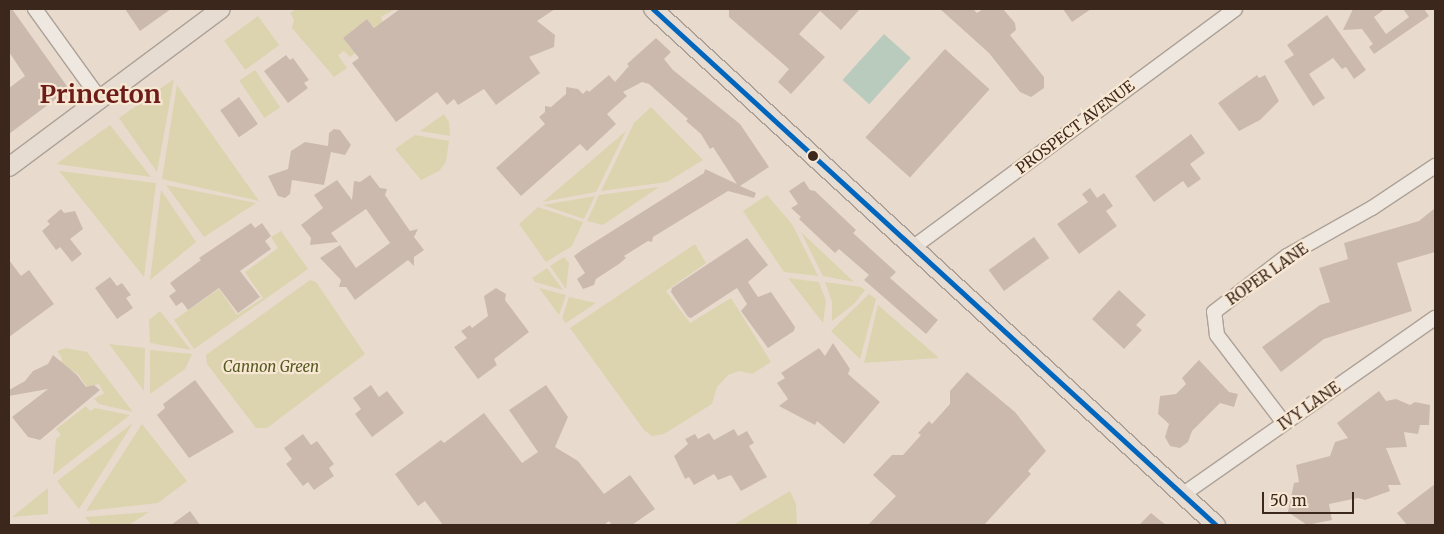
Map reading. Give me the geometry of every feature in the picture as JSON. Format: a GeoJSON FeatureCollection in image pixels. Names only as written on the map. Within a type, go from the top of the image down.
{"type":"FeatureCollection","features":[{"type":"Feature","properties":{"kind":"main road"},"geometry":{"type":"LineString","coordinates":[[9,167],[221,9]]}},
{"type":"Feature","properties":{"kind":"main road"},"geometry":{"type":"LineString","coordinates":[[652,9],[915,246],[1216,525]]}},
{"type":"Feature","properties":{"kind":"street"},"geometry":{"type":"LineString","coordinates":[[35,9],[100,99]]}},
{"type":"Feature","properties":{"kind":"street","name":"PROSPECT AVENUE"},"geometry":{"type":"LineString","coordinates":[[915,246],[1235,9]]}},
{"type":"Feature","properties":{"kind":"street","name":"ROPER LANE"},"geometry":{"type":"LineString","coordinates":[[1284,423],[1217,335],[1214,312],[1287,256],[1372,208],[1435,166]]}},
{"type":"Feature","properties":{"kind":"street","name":"IVY LANE"},"geometry":{"type":"LineString","coordinates":[[1182,495],[1435,318]]}},
{"type":"Feature","properties":{"kind":"green space"},"geometry":{"type":"Polygon","coordinates":[[[296,9],[395,9],[381,17],[386,31],[350,57],[344,51],[338,55],[347,68],[334,77],[292,28],[294,20],[290,13],[296,9]],[[367,19],[343,38],[353,50],[377,31],[367,19]]]}},
{"type":"Feature","properties":{"kind":"green space"},"geometry":{"type":"Polygon","coordinates":[[[258,16],[279,45],[245,70],[224,41],[258,16]]]}},
{"type":"Feature","properties":{"kind":"green space"},"geometry":{"type":"Polygon","coordinates":[[[255,70],[280,107],[264,118],[239,81],[255,70]]]}},
{"type":"Feature","properties":{"kind":"green space"},"geometry":{"type":"Polygon","coordinates":[[[174,79],[157,172],[119,118],[174,79]]]}},
{"type":"Feature","properties":{"kind":"green space"},"geometry":{"type":"Polygon","coordinates":[[[177,85],[259,201],[162,179],[177,85]]]}},
{"type":"Feature","properties":{"kind":"green space"},"geometry":{"type":"Polygon","coordinates":[[[651,107],[703,160],[667,182],[601,191],[634,123],[651,107]]]}},
{"type":"Feature","properties":{"kind":"green space"},"geometry":{"type":"Polygon","coordinates":[[[444,114],[449,122],[450,136],[420,131],[444,114]]]}},
{"type":"Feature","properties":{"kind":"green space"},"geometry":{"type":"Polygon","coordinates":[[[110,125],[151,177],[56,164],[110,125]]]}},
{"type":"Feature","properties":{"kind":"green space"},"geometry":{"type":"Polygon","coordinates":[[[626,131],[596,192],[543,202],[626,131]]]}},
{"type":"Feature","properties":{"kind":"green space"},"geometry":{"type":"Polygon","coordinates":[[[415,135],[449,141],[446,162],[439,171],[421,180],[395,149],[415,135]]]}},
{"type":"Feature","properties":{"kind":"green space"},"geometry":{"type":"Polygon","coordinates":[[[59,171],[156,183],[144,277],[59,171]]]}},
{"type":"Feature","properties":{"kind":"green space"},"geometry":{"type":"Polygon","coordinates":[[[166,185],[256,203],[204,237],[166,185]]]}},
{"type":"Feature","properties":{"kind":"green space"},"geometry":{"type":"Polygon","coordinates":[[[659,187],[603,225],[587,221],[599,195],[659,187]]]}},
{"type":"Feature","properties":{"kind":"green space"},"geometry":{"type":"Polygon","coordinates":[[[161,190],[196,242],[150,280],[161,190]]]}},
{"type":"Feature","properties":{"kind":"green space"},"geometry":{"type":"Polygon","coordinates":[[[767,195],[792,224],[818,276],[784,272],[743,211],[767,195]]]}},
{"type":"Feature","properties":{"kind":"green space"},"geometry":{"type":"Polygon","coordinates":[[[595,196],[584,219],[543,205],[595,196]]]}},
{"type":"Feature","properties":{"kind":"green space"},"geometry":{"type":"Polygon","coordinates":[[[538,207],[583,222],[572,246],[546,262],[519,224],[538,207]]]}},
{"type":"Feature","properties":{"kind":"green space"},"geometry":{"type":"Polygon","coordinates":[[[281,231],[308,269],[194,349],[174,320],[219,289],[237,315],[263,298],[245,272],[278,248],[271,237],[281,231]]]}},
{"type":"Feature","properties":{"kind":"green space"},"geometry":{"type":"Polygon","coordinates":[[[801,232],[854,282],[823,276],[801,232]]]}},
{"type":"Feature","properties":{"kind":"green space"},"geometry":{"type":"Polygon","coordinates":[[[695,244],[706,263],[666,291],[690,323],[731,298],[771,362],[752,374],[739,371],[728,375],[717,387],[712,404],[664,434],[652,436],[644,430],[570,328],[695,244]]]}},
{"type":"Feature","properties":{"kind":"green space"},"geometry":{"type":"Polygon","coordinates":[[[564,257],[569,263],[566,289],[550,266],[564,257]]]}},
{"type":"Feature","properties":{"kind":"green space"},"geometry":{"type":"Polygon","coordinates":[[[547,268],[563,290],[535,282],[532,278],[547,268]]]}},
{"type":"Feature","properties":{"kind":"green space"},"geometry":{"type":"Polygon","coordinates":[[[788,278],[819,282],[826,301],[823,323],[788,278]]]}},
{"type":"Feature","properties":{"kind":"green space","name":"Cannon Green"},"geometry":{"type":"Polygon","coordinates":[[[310,280],[316,282],[365,354],[267,428],[256,428],[207,364],[206,355],[310,280]]]}},
{"type":"Feature","properties":{"kind":"green space"},"geometry":{"type":"Polygon","coordinates":[[[825,282],[861,287],[865,290],[854,304],[832,321],[832,302],[825,282]]]}},
{"type":"Feature","properties":{"kind":"green space"},"geometry":{"type":"Polygon","coordinates":[[[539,288],[566,295],[559,315],[539,288]]]}},
{"type":"Feature","properties":{"kind":"green space"},"geometry":{"type":"Polygon","coordinates":[[[869,294],[876,299],[860,359],[831,331],[869,294]]]}},
{"type":"Feature","properties":{"kind":"green space"},"geometry":{"type":"Polygon","coordinates":[[[569,297],[596,303],[566,323],[562,318],[569,297]]]}},
{"type":"Feature","properties":{"kind":"green space"},"geometry":{"type":"Polygon","coordinates":[[[878,305],[939,358],[864,363],[878,305]]]}},
{"type":"Feature","properties":{"kind":"green space"},"geometry":{"type":"Polygon","coordinates":[[[160,311],[191,350],[150,343],[149,320],[160,311]]]}},
{"type":"Feature","properties":{"kind":"green space"},"geometry":{"type":"Polygon","coordinates":[[[109,344],[145,348],[144,391],[109,344]]]}},
{"type":"Feature","properties":{"kind":"green space"},"geometry":{"type":"Polygon","coordinates":[[[66,348],[87,352],[133,412],[99,404],[94,399],[104,393],[99,384],[87,387],[78,374],[61,364],[62,358],[57,351],[66,348]]]}},
{"type":"Feature","properties":{"kind":"green space"},"geometry":{"type":"Polygon","coordinates":[[[150,350],[192,354],[185,369],[150,394],[150,350]]]}},
{"type":"Feature","properties":{"kind":"green space"},"geometry":{"type":"Polygon","coordinates":[[[86,406],[90,411],[95,408],[130,415],[53,475],[56,439],[61,435],[56,429],[86,406]]]}},
{"type":"Feature","properties":{"kind":"green space"},"geometry":{"type":"Polygon","coordinates":[[[133,423],[79,509],[57,481],[133,423]]]}},
{"type":"Feature","properties":{"kind":"green space"},"geometry":{"type":"Polygon","coordinates":[[[142,424],[187,481],[158,503],[86,511],[142,424]]]}},
{"type":"Feature","properties":{"kind":"green space"},"geometry":{"type":"Polygon","coordinates":[[[48,488],[48,514],[12,517],[48,488]]]}},
{"type":"Feature","properties":{"kind":"green space"},"geometry":{"type":"Polygon","coordinates":[[[790,491],[796,504],[797,525],[733,525],[790,491]]]}},
{"type":"Feature","properties":{"kind":"green space"},"geometry":{"type":"Polygon","coordinates":[[[149,512],[129,525],[91,525],[85,517],[149,512]]]}},
{"type":"Feature","properties":{"kind":"shaded area"},"geometry":{"type":"Polygon","coordinates":[[[884,34],[911,58],[869,104],[843,80],[884,34]]]}},
{"type":"Feature","properties":{"kind":"building"},"geometry":{"type":"Polygon","coordinates":[[[9,9],[12,9],[69,89],[9,134],[9,88],[25,76],[9,52],[9,9]]]}},
{"type":"Feature","properties":{"kind":"building"},"geometry":{"type":"Polygon","coordinates":[[[125,9],[171,9],[140,31],[125,9]]]}},
{"type":"Feature","properties":{"kind":"building"},"geometry":{"type":"Polygon","coordinates":[[[400,9],[555,9],[537,21],[555,35],[554,47],[529,57],[540,73],[496,105],[484,89],[458,105],[454,99],[447,105],[437,92],[396,122],[352,63],[359,58],[343,38],[367,19],[374,28],[400,9]]]}},
{"type":"Feature","properties":{"kind":"building"},"geometry":{"type":"Polygon","coordinates":[[[729,9],[860,9],[841,30],[820,11],[799,34],[825,57],[791,94],[778,82],[789,69],[729,17],[729,9]]]}},
{"type":"Feature","properties":{"kind":"building"},"geometry":{"type":"Polygon","coordinates":[[[940,9],[973,9],[977,13],[983,9],[1003,9],[1015,23],[1016,30],[1010,35],[1044,77],[1044,88],[1031,97],[1020,92],[989,53],[940,9]]]}},
{"type":"Feature","properties":{"kind":"building"},"geometry":{"type":"Polygon","coordinates":[[[1063,9],[1091,9],[1072,22],[1063,9]]]}},
{"type":"Feature","properties":{"kind":"building"},"geometry":{"type":"Polygon","coordinates":[[[1353,9],[1385,9],[1374,17],[1386,34],[1409,17],[1403,9],[1424,9],[1429,16],[1374,54],[1369,47],[1373,44],[1362,29],[1343,30],[1353,9]]]}},
{"type":"Feature","properties":{"kind":"building"},"geometry":{"type":"Polygon","coordinates":[[[1327,15],[1366,70],[1354,79],[1346,67],[1342,69],[1333,58],[1309,74],[1325,98],[1313,106],[1284,61],[1294,55],[1287,45],[1327,15]]]}},
{"type":"Feature","properties":{"kind":"building"},"geometry":{"type":"Polygon","coordinates":[[[656,38],[671,52],[664,59],[673,70],[740,124],[769,167],[740,186],[756,193],[754,198],[728,191],[653,237],[652,242],[648,241],[624,256],[626,258],[619,264],[596,279],[594,285],[583,289],[577,279],[585,273],[574,256],[582,250],[704,173],[705,169],[737,184],[713,147],[710,149],[701,134],[686,121],[688,119],[649,84],[642,82],[623,92],[627,96],[607,114],[616,124],[587,151],[580,144],[521,196],[496,168],[545,124],[539,117],[545,112],[545,106],[551,107],[566,94],[566,87],[578,89],[583,94],[587,90],[589,92],[609,75],[615,82],[629,66],[627,64],[656,38]]]}},
{"type":"Feature","properties":{"kind":"building"},"geometry":{"type":"Polygon","coordinates":[[[945,49],[990,89],[910,178],[865,137],[945,49]]]}},
{"type":"Feature","properties":{"kind":"building"},"geometry":{"type":"Polygon","coordinates":[[[286,55],[290,60],[293,58],[309,80],[304,83],[308,88],[288,103],[264,71],[286,55]]]}},
{"type":"Feature","properties":{"kind":"building"},"geometry":{"type":"Polygon","coordinates":[[[1257,75],[1259,78],[1265,75],[1279,101],[1260,120],[1239,131],[1218,103],[1257,75]]]}},
{"type":"Feature","properties":{"kind":"building"},"geometry":{"type":"Polygon","coordinates":[[[239,97],[258,124],[239,137],[220,110],[239,97]]]}},
{"type":"Feature","properties":{"kind":"building"},"geometry":{"type":"Polygon","coordinates":[[[334,129],[340,130],[351,145],[345,155],[331,152],[324,185],[292,180],[290,194],[285,198],[278,196],[268,176],[288,169],[291,151],[305,142],[328,146],[329,133],[334,129]]]}},
{"type":"Feature","properties":{"kind":"building"},"geometry":{"type":"Polygon","coordinates":[[[1191,134],[1205,153],[1190,164],[1201,179],[1188,188],[1183,181],[1154,202],[1135,176],[1191,134]]]}},
{"type":"Feature","properties":{"kind":"building"},"geometry":{"type":"Polygon","coordinates":[[[370,175],[380,188],[387,189],[385,195],[410,231],[418,229],[414,237],[424,250],[414,257],[414,266],[408,260],[355,300],[346,287],[339,287],[341,280],[320,258],[340,245],[356,268],[390,243],[366,209],[331,233],[338,242],[310,245],[311,238],[301,225],[323,208],[314,195],[337,180],[352,200],[354,181],[360,182],[370,175]]]}},
{"type":"Feature","properties":{"kind":"building"},"geometry":{"type":"Polygon","coordinates":[[[804,181],[810,190],[815,191],[856,230],[853,233],[896,272],[890,278],[938,320],[926,334],[864,280],[869,275],[839,249],[835,253],[799,219],[801,217],[791,208],[798,204],[789,191],[804,181]]]}},
{"type":"Feature","properties":{"kind":"building"},"geometry":{"type":"Polygon","coordinates":[[[1090,188],[1097,198],[1104,193],[1113,206],[1106,211],[1117,226],[1079,254],[1057,224],[1088,202],[1082,194],[1090,188]]]}},
{"type":"Feature","properties":{"kind":"building"},"geometry":{"type":"Polygon","coordinates":[[[1435,208],[1435,252],[1397,263],[1412,311],[1324,339],[1281,372],[1262,347],[1320,305],[1330,302],[1319,268],[1348,259],[1344,243],[1419,221],[1435,208]]]}},
{"type":"Feature","properties":{"kind":"building"},"geometry":{"type":"Polygon","coordinates":[[[61,209],[64,213],[75,211],[83,229],[70,239],[82,254],[72,262],[60,247],[56,250],[42,231],[50,224],[47,221],[61,209]]]}},
{"type":"Feature","properties":{"kind":"building"},"geometry":{"type":"Polygon","coordinates":[[[251,223],[255,228],[262,223],[271,236],[265,241],[271,249],[240,271],[260,297],[238,313],[219,288],[188,310],[182,302],[176,306],[169,296],[176,291],[170,283],[201,260],[199,258],[251,223]]]}},
{"type":"Feature","properties":{"kind":"building"},"geometry":{"type":"Polygon","coordinates":[[[1034,237],[1049,258],[1004,291],[989,270],[1034,237]]]}},
{"type":"Feature","properties":{"kind":"building"},"geometry":{"type":"Polygon","coordinates":[[[747,238],[768,265],[748,282],[758,297],[771,292],[795,327],[794,331],[768,348],[741,311],[747,304],[737,288],[691,318],[688,317],[671,292],[672,288],[747,238]]]}},
{"type":"Feature","properties":{"kind":"building"},"geometry":{"type":"Polygon","coordinates":[[[9,260],[21,276],[29,270],[54,304],[9,337],[9,260]]]}},
{"type":"Feature","properties":{"kind":"building"},"geometry":{"type":"Polygon","coordinates":[[[110,277],[117,286],[122,283],[131,295],[126,298],[133,308],[117,319],[95,288],[110,277]]]}},
{"type":"Feature","properties":{"kind":"building"},"geometry":{"type":"Polygon","coordinates":[[[496,288],[506,294],[505,300],[529,332],[494,359],[497,365],[478,379],[454,347],[467,338],[461,331],[470,325],[472,328],[488,316],[484,296],[496,288]]]}},
{"type":"Feature","properties":{"kind":"building"},"geometry":{"type":"Polygon","coordinates":[[[1119,290],[1146,315],[1136,325],[1142,330],[1124,349],[1092,319],[1119,290]]]}},
{"type":"Feature","properties":{"kind":"building"},"geometry":{"type":"Polygon","coordinates":[[[833,343],[850,369],[848,374],[880,402],[844,444],[817,421],[815,425],[779,406],[788,399],[777,383],[785,378],[781,373],[819,348],[825,356],[833,343]]]}},
{"type":"Feature","properties":{"kind":"building"},"geometry":{"type":"Polygon","coordinates":[[[53,355],[77,375],[86,387],[94,385],[100,390],[40,440],[28,437],[12,417],[48,389],[9,396],[9,390],[25,381],[33,371],[48,364],[53,355]]]}},
{"type":"Feature","properties":{"kind":"building"},"geometry":{"type":"Polygon","coordinates":[[[1199,360],[1229,392],[1238,394],[1234,407],[1220,403],[1192,431],[1188,442],[1180,448],[1170,446],[1165,437],[1169,424],[1158,414],[1160,396],[1176,394],[1186,384],[1182,378],[1199,360]]]}},
{"type":"Feature","properties":{"kind":"building"},"geometry":{"type":"Polygon","coordinates":[[[967,372],[1015,412],[1046,451],[1028,471],[1031,474],[984,525],[868,525],[896,496],[873,475],[892,455],[903,455],[921,435],[918,433],[929,421],[932,424],[950,404],[950,391],[967,372]]]}},
{"type":"Feature","properties":{"kind":"building"},"geometry":{"type":"Polygon","coordinates":[[[195,380],[234,432],[189,458],[157,415],[165,408],[163,404],[195,380]]]}},
{"type":"Feature","properties":{"kind":"building"},"geometry":{"type":"Polygon","coordinates":[[[371,385],[379,397],[387,391],[404,413],[372,437],[355,414],[361,409],[353,398],[371,385]]]}},
{"type":"Feature","properties":{"kind":"building"},"geometry":{"type":"Polygon","coordinates":[[[546,385],[568,417],[555,447],[578,461],[604,494],[630,475],[655,509],[632,525],[612,525],[609,521],[604,525],[443,525],[425,501],[418,506],[395,474],[441,440],[444,443],[484,413],[522,463],[538,452],[509,410],[546,385]]]}},
{"type":"Feature","properties":{"kind":"building"},"geometry":{"type":"Polygon","coordinates":[[[1379,391],[1386,401],[1396,399],[1410,405],[1415,402],[1430,405],[1429,425],[1420,425],[1418,434],[1404,432],[1407,447],[1386,448],[1401,485],[1388,485],[1390,491],[1365,500],[1358,498],[1329,504],[1332,520],[1307,525],[1288,512],[1294,483],[1299,482],[1296,465],[1330,456],[1335,442],[1348,438],[1337,423],[1379,391]]]}},
{"type":"Feature","properties":{"kind":"building"},"geometry":{"type":"Polygon","coordinates":[[[734,429],[738,436],[747,431],[754,443],[749,446],[767,477],[741,491],[731,475],[718,480],[714,474],[694,485],[689,477],[685,479],[674,456],[688,444],[685,439],[695,434],[698,439],[709,433],[714,440],[734,429]]]}},
{"type":"Feature","properties":{"kind":"building"},"geometry":{"type":"Polygon","coordinates":[[[303,434],[311,445],[317,441],[334,464],[329,468],[334,476],[314,490],[308,482],[303,486],[286,464],[292,459],[284,448],[303,434]]]}},
{"type":"Feature","properties":{"kind":"building"},"geometry":{"type":"Polygon","coordinates":[[[1435,484],[1435,525],[1407,525],[1397,513],[1435,484]]]}},
{"type":"Feature","properties":{"kind":"building"},"geometry":{"type":"Polygon","coordinates":[[[190,511],[200,525],[171,525],[190,511]]]}},
{"type":"Feature","properties":{"kind":"building"},"geometry":{"type":"Polygon","coordinates":[[[1151,513],[1166,525],[1139,525],[1151,513]]]}},
{"type":"Feature","properties":{"kind":"transit line"},"geometry":{"type":"LineString","coordinates":[[653,9],[1216,525]]}},
{"type":"Feature","properties":{"kind":"district","name":"Princeton"},"geometry":{"type":"Point","coordinates":[100,94]}}]}
